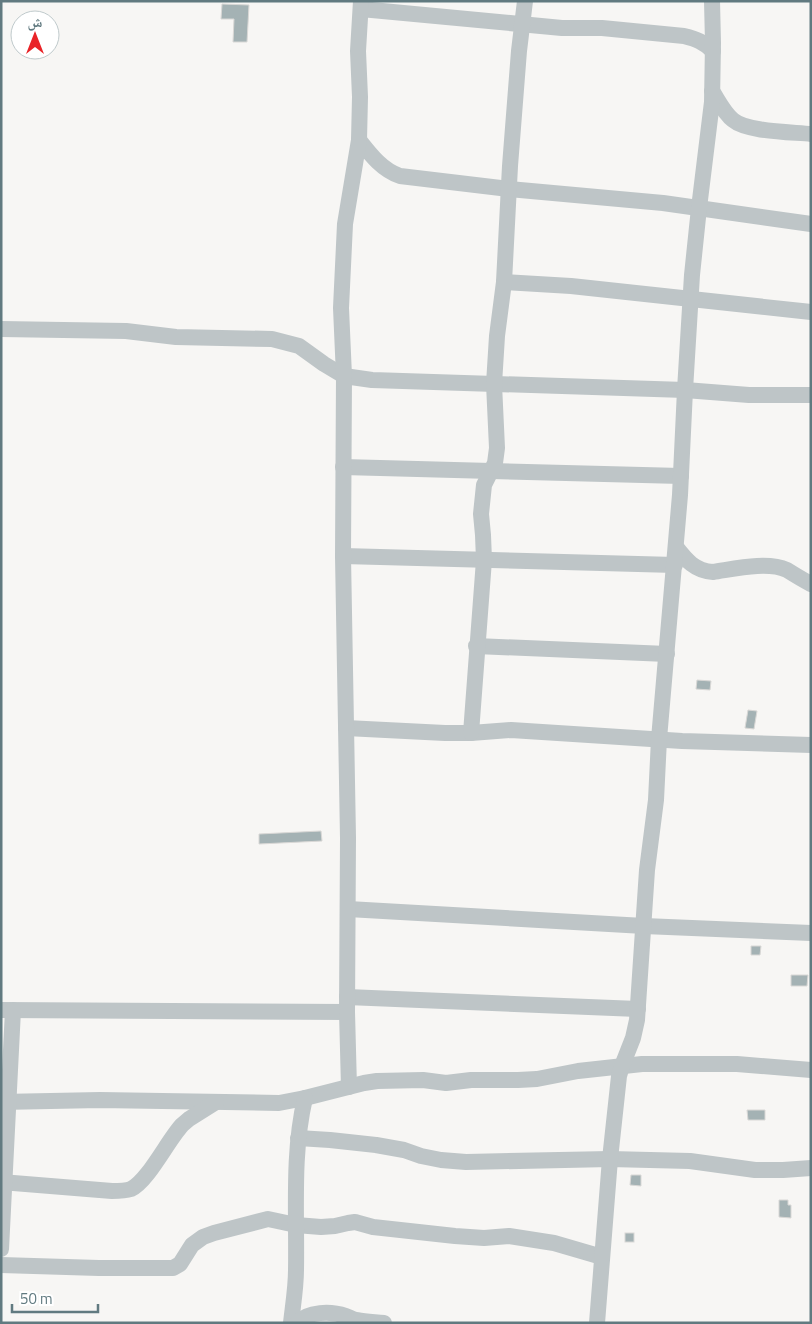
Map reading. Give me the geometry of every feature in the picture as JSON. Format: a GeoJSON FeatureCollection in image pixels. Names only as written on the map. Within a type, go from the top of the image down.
{"type":"FeatureCollection","features":[{"type":"Feature","properties":{"kind":"street"},"geometry":{"type":"LineString","coordinates":[[471,733],[476,646],[484,560],[481,514],[484,485],[495,463],[497,448],[494,384],[497,336],[504,282],[509,189],[525,1]]}},
{"type":"Feature","properties":{"kind":"street"},"geometry":{"type":"LineString","coordinates":[[597,1323],[610,1159],[619,1076],[633,1038],[638,1009],[647,870],[656,800],[659,739],[676,547],[691,298],[712,91],[712,1]]}},
{"type":"Feature","properties":{"kind":"street"},"geometry":{"type":"LineString","coordinates":[[349,1087],[343,556],[344,376],[341,308],[344,233],[359,140],[358,51],[360,5],[562,28],[602,28],[684,36],[696,38],[713,51]]}},
{"type":"Feature","properties":{"kind":"street"},"geometry":{"type":"LineString","coordinates":[[712,91],[732,120],[740,125],[751,128],[811,134]]}},
{"type":"Feature","properties":{"kind":"street"},"geometry":{"type":"LineString","coordinates":[[359,140],[383,168],[392,174],[400,176],[699,208],[811,224]]}},
{"type":"Feature","properties":{"kind":"street"},"geometry":{"type":"LineString","coordinates":[[504,282],[571,286],[811,312]]}},
{"type":"Feature","properties":{"kind":"street"},"geometry":{"type":"LineString","coordinates":[[1,329],[126,331],[176,337],[272,339],[300,346],[344,376],[372,380],[685,390],[749,395],[811,395]]}},
{"type":"Feature","properties":{"kind":"street"},"geometry":{"type":"LineString","coordinates":[[343,467],[681,476]]}},
{"type":"Feature","properties":{"kind":"street"},"geometry":{"type":"LineString","coordinates":[[676,547],[690,564],[699,570],[713,572],[760,566],[772,567],[787,570],[811,584]]}},
{"type":"Feature","properties":{"kind":"street"},"geometry":{"type":"LineString","coordinates":[[343,556],[674,565]]}},
{"type":"Feature","properties":{"kind":"street"},"geometry":{"type":"LineString","coordinates":[[476,646],[667,654]]}},
{"type":"Feature","properties":{"kind":"street"},"geometry":{"type":"LineString","coordinates":[[346,728],[445,733],[511,730],[729,744],[811,746]]}},
{"type":"Feature","properties":{"kind":"street"},"geometry":{"type":"LineString","coordinates":[[348,909],[644,926],[811,933]]}},
{"type":"Feature","properties":{"kind":"street"},"geometry":{"type":"LineString","coordinates":[[1,1250],[7,1010],[347,1004],[638,1009]]}},
{"type":"Feature","properties":{"kind":"street"},"geometry":{"type":"LineString","coordinates":[[5,1102],[100,1100],[270,1103],[305,1098],[364,1083],[392,1080],[423,1080],[446,1083],[471,1080],[537,1079],[578,1071],[642,1064],[737,1064],[811,1070]]}},
{"type":"Feature","properties":{"kind":"street"},"geometry":{"type":"LineString","coordinates":[[291,1323],[296,1272],[298,1138],[305,1098]]}},
{"type":"Feature","properties":{"kind":"street"},"geometry":{"type":"LineString","coordinates":[[3,1182],[112,1191],[123,1191],[132,1188],[142,1180],[182,1125],[216,1102]]}},
{"type":"Feature","properties":{"kind":"street"},"geometry":{"type":"LineString","coordinates":[[298,1138],[376,1145],[441,1160],[457,1161],[610,1159],[690,1161],[755,1170],[811,1168]]}},
{"type":"Feature","properties":{"kind":"street"},"geometry":{"type":"LineString","coordinates":[[1,1265],[173,1268],[180,1264],[192,1244],[203,1237],[268,1219],[296,1225],[321,1227],[355,1222],[373,1227],[456,1236],[484,1238],[509,1236],[554,1243],[602,1257]]}},
{"type":"Feature","properties":{"kind":"street"},"geometry":{"type":"LineString","coordinates":[[297,1323],[312,1314],[330,1314],[356,1320],[384,1323]]}},
{"type":"Feature","properties":{"kind":"building"},"geometry":{"type":"Polygon","coordinates":[[[222,4],[249,5],[247,42],[233,42],[234,19],[221,19],[222,4]]]}},
{"type":"Feature","properties":{"kind":"building"},"geometry":{"type":"Polygon","coordinates":[[[697,680],[711,681],[710,690],[696,689],[697,680]]]}},
{"type":"Feature","properties":{"kind":"building"},"geometry":{"type":"Polygon","coordinates":[[[748,710],[757,711],[754,729],[745,728],[748,710]]]}},
{"type":"Feature","properties":{"kind":"building"},"geometry":{"type":"Polygon","coordinates":[[[321,831],[322,841],[259,844],[259,834],[321,831]]]}},
{"type":"Feature","properties":{"kind":"building"},"geometry":{"type":"Polygon","coordinates":[[[751,946],[761,946],[760,955],[751,955],[751,946]]]}},
{"type":"Feature","properties":{"kind":"building"},"geometry":{"type":"Polygon","coordinates":[[[791,975],[808,975],[807,986],[791,986],[791,975]]]}},
{"type":"Feature","properties":{"kind":"building"},"geometry":{"type":"Polygon","coordinates":[[[747,1110],[765,1110],[765,1120],[748,1120],[747,1110]]]}},
{"type":"Feature","properties":{"kind":"building"},"geometry":{"type":"Polygon","coordinates":[[[631,1175],[641,1175],[641,1186],[630,1185],[631,1175]]]}},
{"type":"Feature","properties":{"kind":"building"},"geometry":{"type":"Polygon","coordinates":[[[779,1200],[788,1200],[788,1205],[791,1205],[791,1218],[779,1217],[779,1200]]]}},
{"type":"Feature","properties":{"kind":"building"},"geometry":{"type":"Polygon","coordinates":[[[625,1233],[634,1233],[634,1242],[625,1242],[625,1233]]]}}]}
